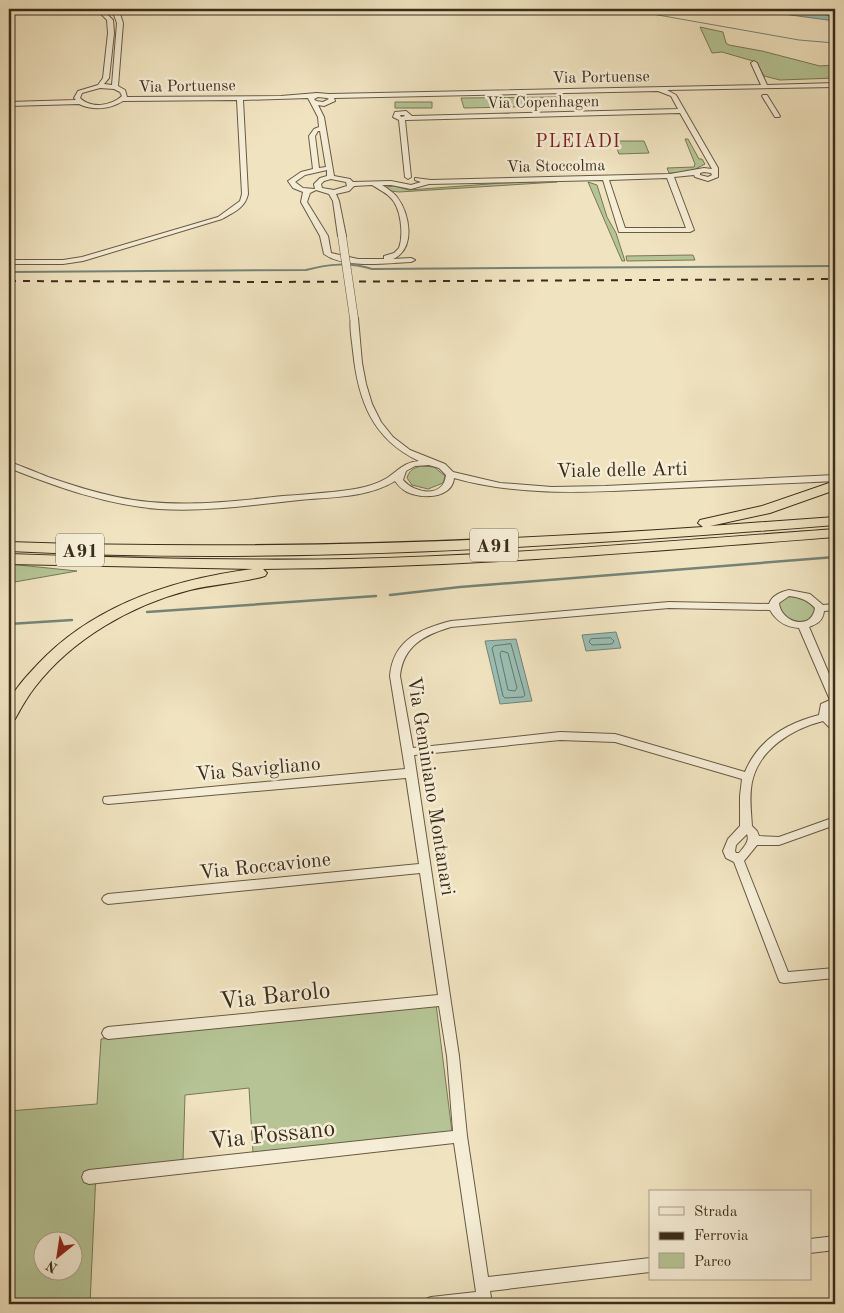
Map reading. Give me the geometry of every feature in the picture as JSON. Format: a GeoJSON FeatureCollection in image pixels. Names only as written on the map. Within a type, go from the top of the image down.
{"type":"FeatureCollection","features":[{"type":"Feature","properties":{"kind":"highway"},"geometry":{"type":"LineString","coordinates":[[638,537],[765,510],[835,485]]}},
{"type":"Feature","properties":{"kind":"highway","name":"A91"},"geometry":{"type":"LineString","coordinates":[[9,547],[186,552],[352,551],[638,537],[835,521]]}},
{"type":"Feature","properties":{"kind":"highway","name":"A91"},"geometry":{"type":"LineString","coordinates":[[9,559],[198,565],[398,562],[510,558],[835,533]]}},
{"type":"Feature","properties":{"kind":"highway"},"geometry":{"type":"LineString","coordinates":[[9,715],[25,688],[60,651],[105,619],[159,593],[196,582],[229,576],[398,562]]}},
{"type":"Feature","properties":{"kind":"street"},"geometry":{"type":"LineString","coordinates":[[99,9],[110,20],[111,32],[106,78],[100,86]]}},
{"type":"Feature","properties":{"kind":"street"},"geometry":{"type":"LineString","coordinates":[[110,9],[118,15],[120,23],[115,87]]}},
{"type":"Feature","properties":{"kind":"street"},"geometry":{"type":"LineString","coordinates":[[754,63],[765,87]]}},
{"type":"Feature","properties":{"kind":"street","name":"Via Portuense"},"geometry":{"type":"LineString","coordinates":[[281,98],[313,103],[368,96],[835,85]]}},
{"type":"Feature","properties":{"kind":"street"},"geometry":{"type":"LineString","coordinates":[[9,104],[79,102],[77,95],[80,92],[100,86],[115,87],[123,90],[125,96],[122,99]]}},
{"type":"Feature","properties":{"kind":"street"},"geometry":{"type":"LineString","coordinates":[[673,95],[674,92],[684,88]]}},
{"type":"Feature","properties":{"kind":"street"},"geometry":{"type":"LineString","coordinates":[[650,89],[668,92],[673,95],[711,161],[709,166],[699,173]]}},
{"type":"Feature","properties":{"kind":"street"},"geometry":{"type":"LineString","coordinates":[[317,95],[311,98],[323,125],[331,177]]}},
{"type":"Feature","properties":{"kind":"street","name":"Via Portuense"},"geometry":{"type":"LineString","coordinates":[[79,102],[97,106],[112,104],[122,99],[281,98],[317,95],[330,100]]}},
{"type":"Feature","properties":{"kind":"street"},"geometry":{"type":"LineString","coordinates":[[765,96],[777,116]]}},
{"type":"Feature","properties":{"kind":"street"},"geometry":{"type":"LineString","coordinates":[[9,262],[63,262],[83,259],[205,223],[235,210],[243,202],[245,194],[240,98]]}},
{"type":"Feature","properties":{"kind":"street"},"geometry":{"type":"LineString","coordinates":[[316,170],[312,134],[323,125],[330,100]]}},
{"type":"Feature","properties":{"kind":"street","name":"Via Copenhagen"},"geometry":{"type":"LineString","coordinates":[[408,178],[405,116],[680,109]]}},
{"type":"Feature","properties":{"kind":"street","name":"Via Stoccolma"},"geometry":{"type":"LineString","coordinates":[[400,182],[411,187],[418,182],[670,176],[699,173],[711,179],[716,174],[711,161]]}},
{"type":"Feature","properties":{"kind":"street"},"geometry":{"type":"LineString","coordinates":[[329,168],[298,175],[292,182],[296,187],[307,191],[319,189],[332,193],[343,191],[351,184],[400,182],[408,178],[418,182]]}},
{"type":"Feature","properties":{"kind":"street"},"geometry":{"type":"LineString","coordinates":[[605,177],[622,230],[690,230],[670,176]]}},
{"type":"Feature","properties":{"kind":"street"},"geometry":{"type":"LineString","coordinates":[[319,189],[317,184],[319,181],[331,177],[345,178],[351,184]]}},
{"type":"Feature","properties":{"kind":"street"},"geometry":{"type":"LineString","coordinates":[[373,184],[397,196],[406,239],[404,247],[392,257],[376,261]]}},
{"type":"Feature","properties":{"kind":"street"},"geometry":{"type":"LineString","coordinates":[[307,191],[304,202],[324,236],[328,254],[338,258],[376,261],[411,260]]}},
{"type":"Feature","properties":{"kind":"street","name":"Viale delle Arti"},"geometry":{"type":"LineString","coordinates":[[332,193],[336,201],[342,236],[363,388],[368,409],[383,432],[405,452],[442,466],[450,474],[489,485],[564,489],[617,488],[835,478]]}},
{"type":"Feature","properties":{"kind":"street"},"geometry":{"type":"LineString","coordinates":[[405,452],[407,466]]}},
{"type":"Feature","properties":{"kind":"street"},"geometry":{"type":"LineString","coordinates":[[9,465],[62,486],[91,494],[133,503],[164,506],[229,504],[352,492],[379,486],[400,474],[407,466],[428,462]]}},
{"type":"Feature","properties":{"kind":"street"},"geometry":{"type":"LineString","coordinates":[[400,474],[401,485],[406,489],[421,494],[430,494],[444,489],[449,484],[450,474]]}},
{"type":"Feature","properties":{"kind":"street","name":"Viale delle Arti"},"geometry":{"type":"LineString","coordinates":[[797,480],[809,476],[835,474]]}},
{"type":"Feature","properties":{"kind":"street"},"geometry":{"type":"LineString","coordinates":[[796,593],[811,598],[820,608],[819,617],[815,621],[802,625],[786,622],[780,618],[773,607],[777,598],[782,595],[796,593]]}},
{"type":"Feature","properties":{"kind":"street","name":"Via Geminiano Montanari"},"geometry":{"type":"LineString","coordinates":[[484,1296],[460,1136],[454,1056],[408,752],[394,676],[396,665],[407,646],[416,638],[451,624],[669,605],[773,607]]}},
{"type":"Feature","properties":{"kind":"street"},"geometry":{"type":"LineString","coordinates":[[820,608],[835,607]]}},
{"type":"Feature","properties":{"kind":"street"},"geometry":{"type":"LineString","coordinates":[[802,625],[835,700],[825,707],[825,717],[835,726]]}},
{"type":"Feature","properties":{"kind":"street"},"geometry":{"type":"LineString","coordinates":[[825,717],[798,725],[776,738],[763,751],[748,777],[746,828],[735,838],[728,851],[730,855],[738,858],[784,978],[835,973]]}},
{"type":"Feature","properties":{"kind":"street"},"geometry":{"type":"LineString","coordinates":[[408,752],[560,736],[615,738],[748,777]]}},
{"type":"Feature","properties":{"kind":"street","name":"Via Savigliano"},"geometry":{"type":"LineString","coordinates":[[108,800],[411,773]]}},
{"type":"Feature","properties":{"kind":"street"},"geometry":{"type":"LineString","coordinates":[[754,840],[779,841],[835,821]]}},
{"type":"Feature","properties":{"kind":"street"},"geometry":{"type":"LineString","coordinates":[[738,858],[742,856],[754,840],[755,834],[746,828]]}},
{"type":"Feature","properties":{"kind":"street","name":"Via Roccavione"},"geometry":{"type":"LineString","coordinates":[[108,899],[426,868]]}},
{"type":"Feature","properties":{"kind":"street","name":"Via Barolo"},"geometry":{"type":"LineString","coordinates":[[108,1033],[445,1000]]}},
{"type":"Feature","properties":{"kind":"street","name":"Via Fossano"},"geometry":{"type":"LineString","coordinates":[[88,1177],[460,1136]]}},
{"type":"Feature","properties":{"kind":"street"},"geometry":{"type":"LineString","coordinates":[[812,1246],[835,1243]]}},
{"type":"Feature","properties":{"kind":"street"},"geometry":{"type":"LineString","coordinates":[[431,1304],[649,1265]]}},
{"type":"Feature","properties":{"kind":"green space"},"geometry":{"type":"Polygon","coordinates":[[[700,27],[723,32],[726,43],[729,45],[762,51],[820,66],[835,65],[835,78],[780,80],[764,76],[757,63],[753,61],[722,52],[712,53],[700,27]]]}},
{"type":"Feature","properties":{"kind":"green space"},"geometry":{"type":"Polygon","coordinates":[[[557,97],[560,106],[464,108],[461,98],[557,97]]]}},
{"type":"Feature","properties":{"kind":"green space"},"geometry":{"type":"Polygon","coordinates":[[[395,102],[432,102],[432,108],[395,108],[395,102]]]}},
{"type":"Feature","properties":{"kind":"green space"},"geometry":{"type":"Polygon","coordinates":[[[685,139],[688,139],[699,159],[702,159],[705,164],[688,173],[669,173],[667,168],[694,167],[695,164],[685,139]]]}},
{"type":"Feature","properties":{"kind":"green space"},"geometry":{"type":"Polygon","coordinates":[[[618,141],[644,141],[649,153],[619,154],[615,143],[618,141]]]}},
{"type":"Feature","properties":{"kind":"green space"},"geometry":{"type":"Polygon","coordinates":[[[557,182],[399,192],[391,191],[386,187],[394,186],[409,190],[557,182]]]}},
{"type":"Feature","properties":{"kind":"green space"},"geometry":{"type":"Polygon","coordinates":[[[588,182],[597,185],[607,217],[616,233],[625,261],[622,261],[588,182]]]}},
{"type":"Feature","properties":{"kind":"green space"},"geometry":{"type":"Polygon","coordinates":[[[693,255],[695,260],[627,261],[626,256],[693,255]]]}},
{"type":"Feature","properties":{"kind":"green space"},"geometry":{"type":"Polygon","coordinates":[[[421,466],[434,467],[445,476],[443,483],[428,489],[412,485],[407,478],[408,475],[412,470],[421,466]]]}},
{"type":"Feature","properties":{"kind":"green space"},"geometry":{"type":"Polygon","coordinates":[[[9,564],[77,571],[9,583],[9,564]]]}},
{"type":"Feature","properties":{"kind":"green space"},"geometry":{"type":"Polygon","coordinates":[[[797,596],[813,606],[815,612],[808,620],[795,621],[781,615],[778,603],[785,597],[797,596]]]}},
{"type":"Feature","properties":{"kind":"green space"},"geometry":{"type":"Polygon","coordinates":[[[436,1004],[452,1132],[253,1153],[249,1088],[185,1095],[183,1161],[96,1173],[90,1304],[9,1304],[9,1111],[97,1104],[101,1039],[436,1004]]]}},
{"type":"Feature","properties":{"kind":"water"},"geometry":{"type":"Polygon","coordinates":[[[746,9],[835,9],[835,21],[746,9]]]}},
{"type":"Feature","properties":{"kind":"water"},"geometry":{"type":"Polygon","coordinates":[[[616,632],[621,648],[586,651],[582,635],[616,632]]]}},
{"type":"Feature","properties":{"kind":"water"},"geometry":{"type":"Polygon","coordinates":[[[516,639],[532,701],[500,704],[485,641],[516,639]]]}},
{"type":"Feature","properties":{"kind":"waterway"},"geometry":{"type":"LineString","coordinates":[[624,9],[799,40],[835,43]]}},
{"type":"Feature","properties":{"kind":"waterway"},"geometry":{"type":"LineString","coordinates":[[9,272],[306,270],[339,265],[355,265],[372,269],[835,266]]}},
{"type":"Feature","properties":{"kind":"waterway"},"geometry":{"type":"LineString","coordinates":[[390,595],[460,587],[835,557]]}},
{"type":"Feature","properties":{"kind":"waterway"},"geometry":{"type":"LineString","coordinates":[[147,612],[376,596]]}},
{"type":"Feature","properties":{"kind":"waterway"},"geometry":{"type":"LineString","coordinates":[[9,624],[72,620]]}},
{"type":"Feature","properties":{"kind":"railway"},"geometry":{"type":"LineString","coordinates":[[9,281],[267,282],[835,279]]}},
{"type":"Feature","properties":{"kind":"district","name":"PLEIADI"},"geometry":{"type":"Point","coordinates":[578,141]}}]}
